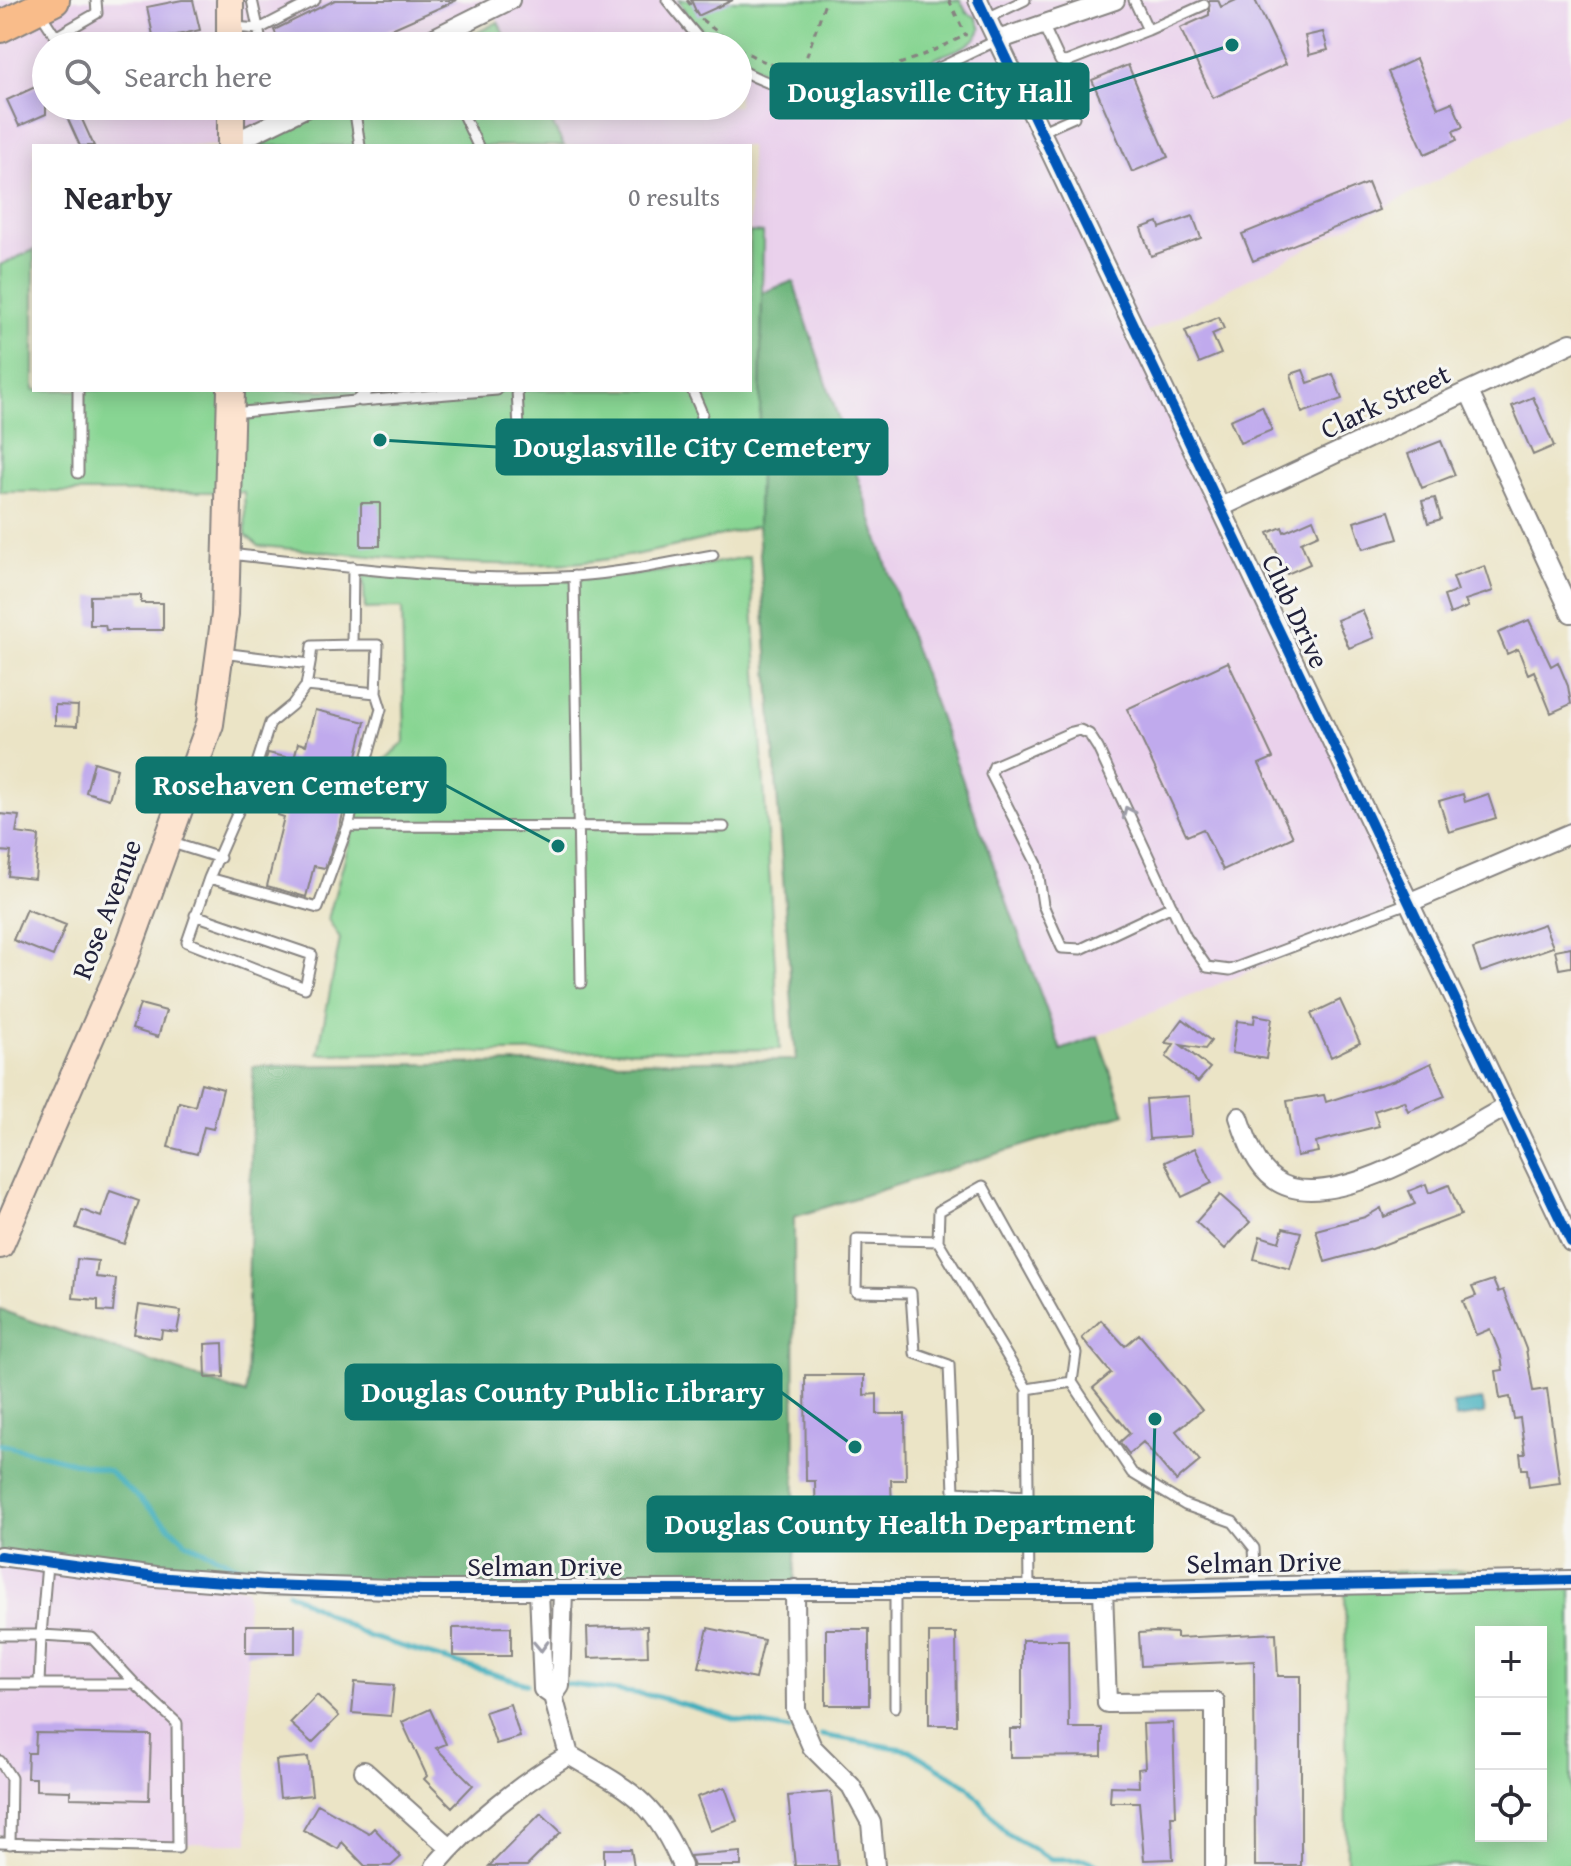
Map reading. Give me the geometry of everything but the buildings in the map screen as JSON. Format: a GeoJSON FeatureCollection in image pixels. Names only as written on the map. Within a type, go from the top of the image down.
{"type":"FeatureCollection","features":[{"type":"Feature","properties":{"kind":"main road"},"geometry":{"type":"LineString","coordinates":[[0,27],[46,4]]}},
{"type":"Feature","properties":{"kind":"street"},"geometry":{"type":"LineString","coordinates":[[230,0],[230,32]]}},
{"type":"Feature","properties":{"kind":"street"},"geometry":{"type":"LineString","coordinates":[[449,32],[510,0]]}},
{"type":"Feature","properties":{"kind":"street","name":"Club Drive"},"geometry":{"type":"LineString","coordinates":[[978,0],[1571,1242]]}},
{"type":"Feature","properties":{"kind":"street"},"geometry":{"type":"LineString","coordinates":[[998,40],[1044,27],[1115,0]]}},
{"type":"Feature","properties":{"kind":"street"},"geometry":{"type":"LineString","coordinates":[[231,120],[231,144]]}},
{"type":"Feature","properties":{"kind":"street"},"geometry":{"type":"LineString","coordinates":[[233,144],[270,120]]}},
{"type":"Feature","properties":{"kind":"street","name":"Clark Street"},"geometry":{"type":"LineString","coordinates":[[1221,507],[1571,343]]}},
{"type":"Feature","properties":{"kind":"street"},"geometry":{"type":"LineString","coordinates":[[1469,392],[1571,613]]}},
{"type":"Feature","properties":{"kind":"street","name":"Rose Avenue"},"geometry":{"type":"LineString","coordinates":[[0,1245],[123,963],[210,724],[222,653],[231,402]]}},
{"type":"Feature","properties":{"kind":"street"},"geometry":{"type":"LineString","coordinates":[[1408,903],[1571,833]]}},
{"type":"Feature","properties":{"kind":"street"},"geometry":{"type":"LineString","coordinates":[[1239,1117],[1249,1148],[1274,1180],[1293,1188],[1333,1189],[1386,1173],[1507,1106]]}},
{"type":"Feature","properties":{"kind":"street","name":"Selman Drive"},"geometry":{"type":"LineString","coordinates":[[0,1556],[47,1564],[266,1585],[539,1590],[1103,1590],[1571,1580]]}},
{"type":"Feature","properties":{"kind":"street"},"geometry":{"type":"LineString","coordinates":[[795,1589],[796,1710],[812,1747],[851,1786],[871,1823],[875,1866]]}},
{"type":"Feature","properties":{"kind":"street"},"geometry":{"type":"LineString","coordinates":[[539,1590],[543,1689],[553,1696],[569,1755],[634,1793],[654,1811],[682,1866]]}},
{"type":"Feature","properties":{"kind":"street"},"geometry":{"type":"LineString","coordinates":[[553,1696],[560,1686],[563,1590]]}},
{"type":"Feature","properties":{"kind":"street"},"geometry":{"type":"LineString","coordinates":[[1103,1590],[1107,1703],[1215,1702],[1215,1866]]}},
{"type":"Feature","properties":{"kind":"street"},"geometry":{"type":"LineString","coordinates":[[435,1866],[450,1848],[543,1770],[569,1755]]}},
{"type":"Feature","properties":{"kind":"street"},"geometry":{"type":"LineString","coordinates":[[364,1771],[450,1848]]}},
{"type":"Feature","properties":{"kind":"lane"},"geometry":{"type":"LineString","coordinates":[[64,32],[97,13],[96,0]]}},
{"type":"Feature","properties":{"kind":"lane"},"geometry":{"type":"LineString","coordinates":[[252,0],[260,32]]}},
{"type":"Feature","properties":{"kind":"lane"},"geometry":{"type":"LineString","coordinates":[[247,32],[259,29],[315,0]]}},
{"type":"Feature","properties":{"kind":"lane"},"geometry":{"type":"LineString","coordinates":[[667,0],[693,32]]}},
{"type":"Feature","properties":{"kind":"lane"},"geometry":{"type":"LineString","coordinates":[[987,18],[1025,0]]}},
{"type":"Feature","properties":{"kind":"lane"},"geometry":{"type":"LineString","coordinates":[[1134,0],[1148,30]]}},
{"type":"Feature","properties":{"kind":"lane"},"geometry":{"type":"LineString","coordinates":[[46,4],[53,32]]}},
{"type":"Feature","properties":{"kind":"lane"},"geometry":{"type":"LineString","coordinates":[[1044,27],[1060,61],[1066,62],[1204,5]]}},
{"type":"Feature","properties":{"kind":"lane"},"geometry":{"type":"LineString","coordinates":[[752,74],[779,87],[817,93],[871,93],[998,40]]}},
{"type":"Feature","properties":{"kind":"lane"},"geometry":{"type":"LineString","coordinates":[[1040,132],[1074,117],[1076,111],[1065,84],[1066,62]]}},
{"type":"Feature","properties":{"kind":"lane"},"geometry":{"type":"LineString","coordinates":[[356,120],[360,144]]}},
{"type":"Feature","properties":{"kind":"lane"},"geometry":{"type":"LineString","coordinates":[[466,120],[477,144]]}},
{"type":"Feature","properties":{"kind":"lane"},"geometry":{"type":"LineString","coordinates":[[78,392],[78,473]]}},
{"type":"Feature","properties":{"kind":"lane"},"geometry":{"type":"LineString","coordinates":[[355,401],[366,392]]}},
{"type":"Feature","properties":{"kind":"lane"},"geometry":{"type":"LineString","coordinates":[[231,402],[355,401],[471,392]]}},
{"type":"Feature","properties":{"kind":"lane"},"geometry":{"type":"LineString","coordinates":[[517,392],[520,448],[524,457],[544,461],[670,447],[695,440],[702,413],[693,392]]}},
{"type":"Feature","properties":{"kind":"lane"},"geometry":{"type":"LineString","coordinates":[[227,553],[450,574],[574,576],[713,555]]}},
{"type":"Feature","properties":{"kind":"lane"},"geometry":{"type":"LineString","coordinates":[[352,645],[353,567]]}},
{"type":"Feature","properties":{"kind":"lane"},"geometry":{"type":"LineString","coordinates":[[574,576],[581,983]]}},
{"type":"Feature","properties":{"kind":"lane"},"geometry":{"type":"LineString","coordinates":[[195,915],[312,955],[305,988],[187,942],[195,915],[209,878],[220,858],[270,723],[292,705],[306,686],[312,646],[378,645],[376,693],[381,709],[348,826],[318,908],[209,878]]}},
{"type":"Feature","properties":{"kind":"lane"},"geometry":{"type":"LineString","coordinates":[[222,653],[310,664]]}},
{"type":"Feature","properties":{"kind":"lane"},"geometry":{"type":"LineString","coordinates":[[306,686],[376,693]]}},
{"type":"Feature","properties":{"kind":"lane"},"geometry":{"type":"LineString","coordinates":[[1172,906],[1081,949],[1062,948],[1043,905],[1037,864],[991,770],[997,764],[1080,730],[1089,734],[1172,906],[1202,961],[1216,970],[1230,970],[1408,903]]}},
{"type":"Feature","properties":{"kind":"lane"},"geometry":{"type":"LineString","coordinates":[[348,826],[724,827]]}},
{"type":"Feature","properties":{"kind":"lane"},"geometry":{"type":"LineString","coordinates":[[166,841],[220,858]]}},
{"type":"Feature","properties":{"kind":"lane"},"geometry":{"type":"LineString","coordinates":[[1029,1589],[1027,1389],[938,1241],[939,1211],[983,1186],[1076,1353],[1072,1382],[1132,1473],[1185,1505],[1233,1522],[1254,1548],[1256,1586]]}},
{"type":"Feature","properties":{"kind":"lane"},"geometry":{"type":"LineString","coordinates":[[938,1241],[857,1239],[856,1292],[911,1293],[915,1353],[949,1365],[954,1492],[1028,1496]]}},
{"type":"Feature","properties":{"kind":"lane"},"geometry":{"type":"LineString","coordinates":[[1027,1389],[1072,1382]]}},
{"type":"Feature","properties":{"kind":"lane"},"geometry":{"type":"LineString","coordinates":[[39,1684],[47,1564]]}},
{"type":"Feature","properties":{"kind":"lane"},"geometry":{"type":"LineString","coordinates":[[895,1589],[895,1707]]}},
{"type":"Feature","properties":{"kind":"lane"},"geometry":{"type":"LineString","coordinates":[[0,1635],[92,1638],[177,1723],[178,1848],[5,1844],[11,1778],[0,1761]]}},
{"type":"Feature","properties":{"kind":"lane"},"geometry":{"type":"LineString","coordinates":[[0,1684],[135,1684]]}},
{"type":"Feature","properties":{"kind":"path"},"geometry":{"type":"LineString","coordinates":[[687,0],[701,19],[717,32]]}},
{"type":"Feature","properties":{"kind":"path"},"geometry":{"type":"LineString","coordinates":[[799,80],[826,0]]}},
{"type":"Feature","properties":{"kind":"path"},"geometry":{"type":"LineString","coordinates":[[949,0],[968,41]]}},
{"type":"Feature","properties":{"kind":"path"},"geometry":{"type":"LineString","coordinates":[[752,55],[800,73],[875,74],[919,59],[966,35]]}},
{"type":"Feature","properties":{"kind":"shaded area"},"geometry":{"type":"Polygon","coordinates":[[[0,0],[1571,0],[1571,110],[1138,337],[1408,903],[1062,1051],[910,636],[793,282],[762,293],[763,233],[752,232],[752,144],[563,144],[550,120],[752,120],[752,32],[504,32],[488,1],[447,32],[32,32],[32,120],[281,120],[234,144],[32,144],[32,251],[0,265],[0,0]]]}},
{"type":"Feature","properties":{"kind":"shaded area"},"geometry":{"type":"Polygon","coordinates":[[[0,1557],[247,1588],[248,1843],[0,1844],[0,1557]]]}},
{"type":"Feature","properties":{"kind":"green space"},"geometry":{"type":"Polygon","coordinates":[[[678,0],[960,0],[967,13],[976,17],[981,29],[975,39],[965,46],[917,67],[866,81],[813,84],[788,79],[752,66],[752,32],[705,32],[689,17],[678,0]]]}},
{"type":"Feature","properties":{"kind":"green space"},"geometry":{"type":"Polygon","coordinates":[[[498,22],[503,32],[478,32],[498,22]]]}},
{"type":"Feature","properties":{"kind":"green space"},"geometry":{"type":"Polygon","coordinates":[[[308,120],[550,120],[563,144],[262,144],[308,120]]]}},
{"type":"Feature","properties":{"kind":"green space"},"geometry":{"type":"Polygon","coordinates":[[[752,232],[763,233],[758,526],[605,560],[479,564],[259,546],[246,535],[244,492],[0,492],[0,265],[32,251],[32,392],[752,392],[752,232]]]}},
{"type":"Feature","properties":{"kind":"green space"},"geometry":{"type":"Polygon","coordinates":[[[793,281],[910,636],[1061,1050],[1098,1036],[1125,1114],[794,1217],[795,1589],[266,1585],[0,1556],[0,1310],[246,1394],[253,1066],[796,1060],[758,526],[762,293],[793,281]]]}},
{"type":"Feature","properties":{"kind":"green space"},"geometry":{"type":"Polygon","coordinates":[[[750,556],[780,1049],[318,1054],[340,939],[328,919],[368,774],[405,742],[402,608],[365,609],[363,575],[510,581],[604,578],[700,566],[750,556]]]}},
{"type":"Feature","properties":{"kind":"green space"},"geometry":{"type":"Polygon","coordinates":[[[1519,1570],[1571,1573],[1571,1866],[1347,1866],[1345,1572],[1519,1570]]]}},
{"type":"Feature","properties":{"kind":"water"},"geometry":{"type":"Polygon","coordinates":[[[1482,1400],[1484,1414],[1456,1418],[1453,1404],[1482,1400]]]}},
{"type":"Feature","properties":{"kind":"waterway"},"geometry":{"type":"LineString","coordinates":[[0,1444],[109,1471],[186,1542],[241,1568]]}},
{"type":"Feature","properties":{"kind":"waterway"},"geometry":{"type":"LineString","coordinates":[[288,1592],[367,1636],[527,1684]]}},
{"type":"Feature","properties":{"kind":"waterway"},"geometry":{"type":"LineString","coordinates":[[566,1684],[655,1696],[741,1721],[790,1730]]}},
{"type":"Feature","properties":{"kind":"waterway"},"geometry":{"type":"LineString","coordinates":[[821,1735],[909,1750],[968,1786],[1007,1834],[1051,1859],[1084,1859],[1102,1866]]}},
{"type":"Feature","properties":{"kind":"cycle path"},"geometry":{"type":"LineString","coordinates":[[978,0],[1571,1242]]}},
{"type":"Feature","properties":{"kind":"cycle path"},"geometry":{"type":"LineString","coordinates":[[0,1556],[155,1577],[266,1585],[422,1590],[1103,1590],[1571,1580]]}},
{"type":"Feature","properties":{"kind":"place","name":"Douglasville City Hall"},"geometry":{"type":"Point","coordinates":[1232,45]}},
{"type":"Feature","properties":{"kind":"place","name":"Douglasville City Cemetery"},"geometry":{"type":"Point","coordinates":[380,440]}},
{"type":"Feature","properties":{"kind":"place","name":"Rosehaven Cemetery"},"geometry":{"type":"Point","coordinates":[558,846]}},
{"type":"Feature","properties":{"kind":"place","name":"Douglas County Health Department"},"geometry":{"type":"Point","coordinates":[1155,1419]}},
{"type":"Feature","properties":{"kind":"place","name":"Douglas County Public Library"},"geometry":{"type":"Point","coordinates":[855,1447]}}]}
